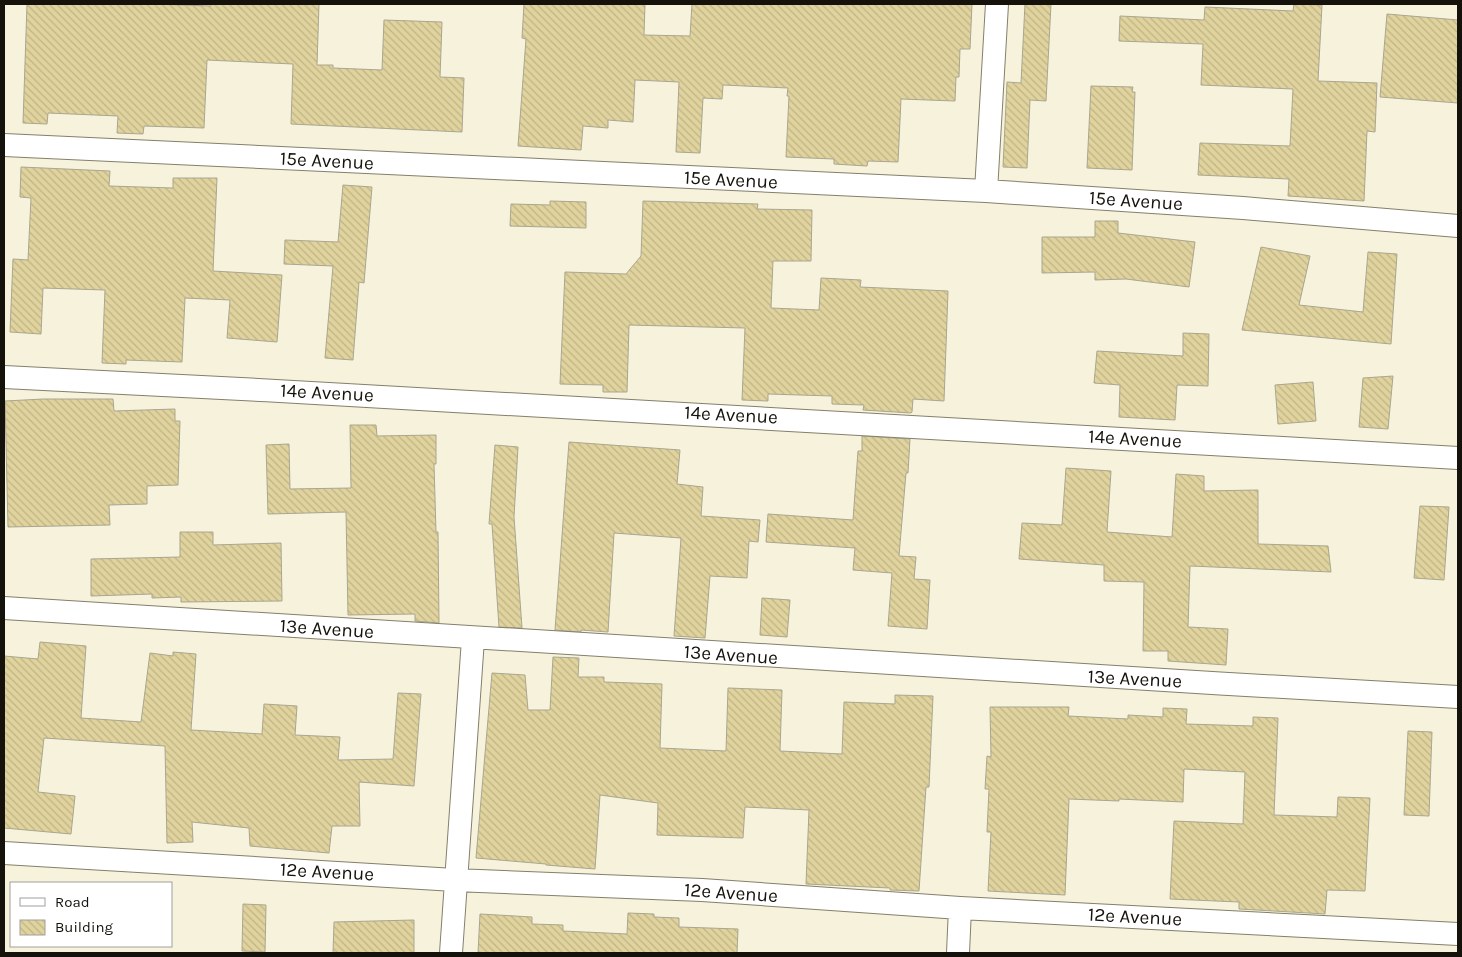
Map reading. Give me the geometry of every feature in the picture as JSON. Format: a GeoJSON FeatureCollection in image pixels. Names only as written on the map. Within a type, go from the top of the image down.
{"type":"FeatureCollection","features":[{"type":"Feature","properties":{"kind":"street"},"geometry":{"type":"LineString","coordinates":[[986,191],[997,4]]}},
{"type":"Feature","properties":{"kind":"street","name":"15e Avenue"},"geometry":{"type":"LineString","coordinates":[[4,145],[986,191],[1243,208],[1458,226]]}},
{"type":"Feature","properties":{"kind":"street","name":"14e Avenue"},"geometry":{"type":"LineString","coordinates":[[4,377],[487,401],[1458,458]]}},
{"type":"Feature","properties":{"kind":"street","name":"13e Avenue"},"geometry":{"type":"LineString","coordinates":[[4,608],[971,670],[1458,697]]}},
{"type":"Feature","properties":{"kind":"street"},"geometry":{"type":"LineString","coordinates":[[451,953],[473,639]]}},
{"type":"Feature","properties":{"kind":"street","name":"12e Avenue"},"geometry":{"type":"LineString","coordinates":[[4,853],[455,880],[702,890],[960,908],[1458,934]]}},
{"type":"Feature","properties":{"kind":"street"},"geometry":{"type":"LineString","coordinates":[[958,953],[960,908]]}},
{"type":"Feature","properties":{"kind":"street"},"geometry":{"type":"LineString","coordinates":[[1458,948],[1458,953]]}},
{"type":"Feature","properties":{"kind":"building"},"geometry":{"type":"Polygon","coordinates":[[[27,4],[211,6],[211,4],[319,4],[317,65],[333,65],[333,68],[382,70],[384,20],[442,22],[440,77],[464,78],[462,132],[291,124],[293,64],[207,60],[204,128],[144,126],[143,134],[117,133],[118,116],[48,113],[47,124],[23,123],[27,4]]]}},
{"type":"Feature","properties":{"kind":"building"},"geometry":{"type":"Polygon","coordinates":[[[524,4],[645,4],[644,35],[690,36],[692,4],[972,4],[970,49],[960,49],[959,77],[956,77],[955,101],[901,99],[898,162],[868,161],[867,166],[834,164],[834,159],[786,157],[788,88],[723,85],[722,99],[703,98],[700,153],[676,152],[679,82],[635,80],[633,122],[608,120],[608,128],[583,126],[581,150],[518,146],[526,39],[522,38],[524,4]]]}},
{"type":"Feature","properties":{"kind":"building"},"geometry":{"type":"Polygon","coordinates":[[[1025,4],[1051,4],[1046,101],[1030,100],[1027,168],[1003,167],[1007,82],[1021,83],[1025,4]]]}},
{"type":"Feature","properties":{"kind":"building"},"geometry":{"type":"Polygon","coordinates":[[[1294,4],[1322,5],[1318,81],[1377,83],[1375,132],[1367,131],[1364,201],[1288,196],[1289,179],[1198,175],[1200,143],[1290,146],[1293,89],[1201,85],[1203,44],[1119,41],[1120,16],[1204,20],[1205,7],[1293,11],[1294,4]]]}},
{"type":"Feature","properties":{"kind":"building"},"geometry":{"type":"Polygon","coordinates":[[[1387,14],[1458,20],[1458,103],[1380,97],[1387,14]]]}},
{"type":"Feature","properties":{"kind":"building"},"geometry":{"type":"Polygon","coordinates":[[[1091,86],[1133,87],[1132,92],[1135,92],[1132,170],[1087,168],[1091,86]]]}},
{"type":"Feature","properties":{"kind":"building"},"geometry":{"type":"Polygon","coordinates":[[[21,167],[110,171],[109,186],[173,188],[173,178],[217,178],[213,271],[282,275],[277,342],[227,338],[230,300],[185,298],[182,362],[126,360],[126,364],[102,363],[105,290],[43,288],[41,334],[10,332],[13,259],[28,260],[31,198],[20,197],[21,167]]]}},
{"type":"Feature","properties":{"kind":"building"},"geometry":{"type":"Polygon","coordinates":[[[343,185],[372,187],[364,283],[359,282],[353,360],[325,358],[333,266],[284,264],[285,240],[338,242],[343,185]]]}},
{"type":"Feature","properties":{"kind":"building"},"geometry":{"type":"Polygon","coordinates":[[[550,201],[586,202],[586,228],[510,226],[511,204],[550,205],[550,201]]]}},
{"type":"Feature","properties":{"kind":"building"},"geometry":{"type":"Polygon","coordinates":[[[643,201],[758,204],[757,209],[812,210],[811,261],[773,261],[771,308],[819,310],[821,278],[861,280],[860,287],[948,291],[944,401],[913,399],[911,413],[863,410],[864,405],[832,404],[832,396],[768,394],[768,401],[742,400],[745,328],[629,325],[627,392],[603,392],[603,385],[560,384],[565,272],[626,274],[641,256],[643,201]]]}},
{"type":"Feature","properties":{"kind":"building"},"geometry":{"type":"Polygon","coordinates":[[[1095,221],[1118,221],[1118,233],[1195,242],[1189,287],[1126,279],[1095,280],[1095,272],[1042,273],[1042,237],[1095,237],[1095,221]]]}},
{"type":"Feature","properties":{"kind":"building"},"geometry":{"type":"Polygon","coordinates":[[[1261,247],[1310,256],[1299,305],[1363,312],[1368,252],[1397,254],[1391,344],[1242,330],[1261,247]]]}},
{"type":"Feature","properties":{"kind":"building"},"geometry":{"type":"Polygon","coordinates":[[[1183,333],[1209,334],[1208,386],[1177,385],[1175,420],[1119,417],[1120,385],[1094,383],[1097,351],[1183,356],[1183,333]]]}},
{"type":"Feature","properties":{"kind":"building"},"geometry":{"type":"Polygon","coordinates":[[[1393,376],[1388,429],[1359,427],[1363,378],[1393,376]]]}},
{"type":"Feature","properties":{"kind":"building"},"geometry":{"type":"Polygon","coordinates":[[[1313,382],[1316,421],[1278,424],[1275,385],[1313,382]]]}},
{"type":"Feature","properties":{"kind":"building"},"geometry":{"type":"Polygon","coordinates":[[[113,399],[114,411],[175,409],[175,421],[180,421],[178,485],[147,486],[147,504],[109,505],[110,525],[8,527],[5,401],[113,399]]]}},
{"type":"Feature","properties":{"kind":"building"},"geometry":{"type":"Polygon","coordinates":[[[350,425],[376,425],[377,436],[436,435],[436,464],[434,464],[436,532],[438,532],[439,623],[415,621],[415,614],[348,615],[346,512],[268,514],[266,445],[289,444],[290,489],[351,488],[350,425]]]}},
{"type":"Feature","properties":{"kind":"building"},"geometry":{"type":"Polygon","coordinates":[[[862,436],[910,439],[899,556],[916,557],[914,579],[930,580],[927,629],[888,626],[892,573],[853,570],[855,548],[766,542],[768,514],[853,520],[858,451],[862,451],[862,436]]]}},
{"type":"Feature","properties":{"kind":"building"},"geometry":{"type":"Polygon","coordinates":[[[569,442],[680,450],[677,484],[703,487],[701,516],[760,520],[758,542],[749,541],[747,578],[710,576],[705,638],[674,636],[681,538],[614,533],[608,632],[555,630],[569,442]]]}},
{"type":"Feature","properties":{"kind":"building"},"geometry":{"type":"Polygon","coordinates":[[[495,445],[518,447],[514,517],[522,628],[499,627],[492,524],[489,524],[495,445]]]}},
{"type":"Feature","properties":{"kind":"building"},"geometry":{"type":"Polygon","coordinates":[[[1066,468],[1111,471],[1107,532],[1172,537],[1176,474],[1204,476],[1204,491],[1258,490],[1258,544],[1328,546],[1331,572],[1190,566],[1188,627],[1228,629],[1226,665],[1168,661],[1168,651],[1143,651],[1144,582],[1104,581],[1104,565],[1019,559],[1022,523],[1062,525],[1066,468]]]}},
{"type":"Feature","properties":{"kind":"building"},"geometry":{"type":"Polygon","coordinates":[[[1420,506],[1449,507],[1444,580],[1414,578],[1420,506]]]}},
{"type":"Feature","properties":{"kind":"building"},"geometry":{"type":"Polygon","coordinates":[[[180,532],[213,532],[213,545],[281,543],[282,601],[181,602],[181,597],[152,598],[152,594],[91,596],[91,559],[180,557],[180,532]]]}},
{"type":"Feature","properties":{"kind":"building"},"geometry":{"type":"Polygon","coordinates":[[[762,598],[790,600],[787,637],[760,635],[762,598]]]}},
{"type":"Feature","properties":{"kind":"building"},"geometry":{"type":"Polygon","coordinates":[[[40,642],[86,646],[81,718],[141,722],[150,653],[173,656],[173,652],[196,654],[191,730],[262,734],[264,704],[297,706],[295,735],[340,737],[338,760],[393,759],[398,693],[421,694],[414,786],[359,782],[360,826],[332,826],[329,853],[250,846],[249,828],[192,822],[193,842],[167,843],[165,746],[44,738],[38,792],[75,796],[71,834],[4,828],[4,656],[38,659],[40,642]]]}},
{"type":"Feature","properties":{"kind":"building"},"geometry":{"type":"Polygon","coordinates":[[[553,657],[579,658],[578,677],[604,677],[604,682],[662,684],[660,748],[726,751],[728,688],[782,690],[780,751],[842,754],[844,702],[895,704],[895,695],[933,696],[929,787],[926,787],[919,891],[806,884],[809,810],[745,807],[743,838],[657,835],[658,803],[600,795],[595,869],[476,858],[492,673],[525,675],[528,710],[550,710],[553,657]]]}},
{"type":"Feature","properties":{"kind":"building"},"geometry":{"type":"Polygon","coordinates":[[[990,707],[1069,707],[1068,716],[1128,719],[1128,715],[1163,717],[1163,708],[1187,709],[1186,724],[1253,726],[1253,717],[1278,718],[1274,815],[1337,817],[1338,797],[1370,798],[1365,891],[1327,890],[1325,914],[1239,909],[1239,902],[1170,899],[1174,821],[1243,824],[1245,772],[1184,769],[1183,802],[1069,799],[1065,895],[988,891],[991,832],[987,832],[989,789],[985,789],[987,756],[991,757],[990,707]]]}},
{"type":"Feature","properties":{"kind":"building"},"geometry":{"type":"Polygon","coordinates":[[[1408,731],[1432,732],[1429,816],[1404,815],[1408,731]]]}},
{"type":"Feature","properties":{"kind":"building"},"geometry":{"type":"Polygon","coordinates":[[[243,904],[266,905],[265,952],[242,951],[243,904]]]}},
{"type":"Feature","properties":{"kind":"building"},"geometry":{"type":"Polygon","coordinates":[[[628,913],[654,914],[654,917],[679,918],[679,927],[738,929],[737,953],[478,953],[480,914],[532,917],[532,924],[563,925],[563,931],[627,934],[628,913]]]}},
{"type":"Feature","properties":{"kind":"building"},"geometry":{"type":"Polygon","coordinates":[[[414,920],[414,953],[333,953],[334,922],[414,920]]]}}]}
